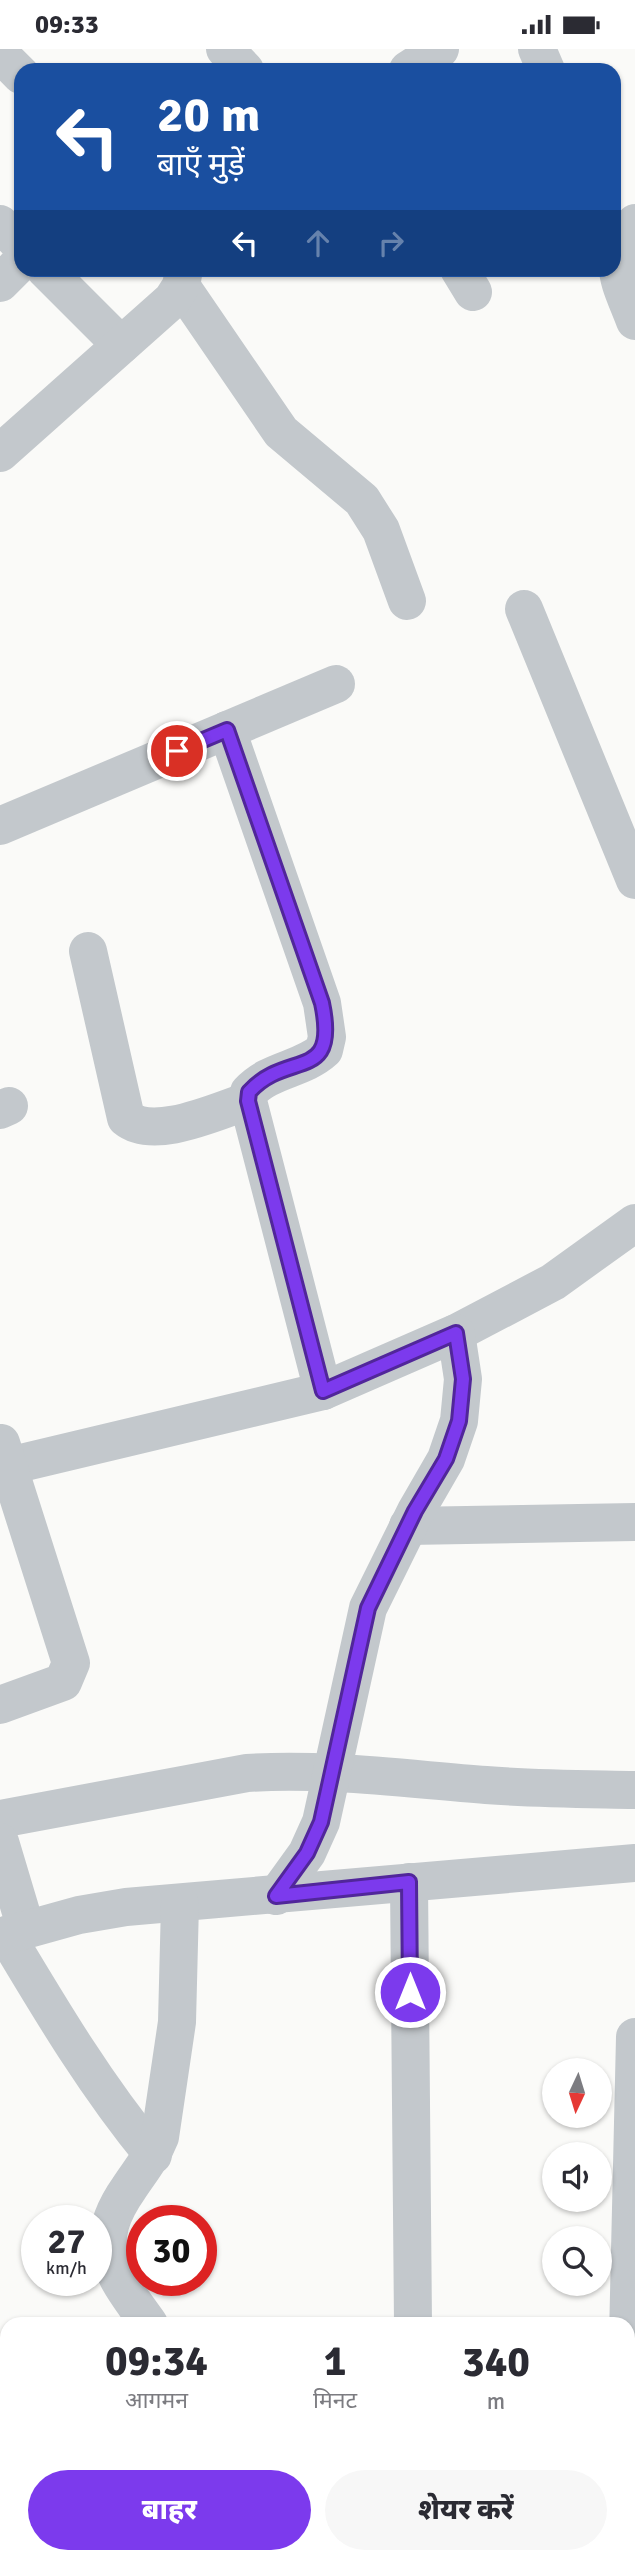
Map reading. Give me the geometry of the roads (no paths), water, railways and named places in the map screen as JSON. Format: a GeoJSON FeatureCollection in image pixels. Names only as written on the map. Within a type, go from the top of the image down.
{"type":"FeatureCollection","features":[{"type":"Feature","properties":{"kind":"street"},"geometry":{"type":"LineString","coordinates":[[225,49],[238,63]]}},
{"type":"Feature","properties":{"kind":"street"},"geometry":{"type":"LineString","coordinates":[[0,54],[14,68]]}},
{"type":"Feature","properties":{"kind":"street"},"geometry":{"type":"LineString","coordinates":[[0,224],[14,238]]}},
{"type":"Feature","properties":{"kind":"street"},"geometry":{"type":"LineString","coordinates":[[0,283],[14,269]]}},
{"type":"Feature","properties":{"kind":"street"},"geometry":{"type":"LineString","coordinates":[[53,277],[121,345]]}},
{"type":"Feature","properties":{"kind":"street"},"geometry":{"type":"LineString","coordinates":[[618,277],[635,321]]}},
{"type":"Feature","properties":{"kind":"street"},"geometry":{"type":"LineString","coordinates":[[0,453],[172,300],[182,278]]}},
{"type":"Feature","properties":{"kind":"street"},"geometry":{"type":"LineString","coordinates":[[182,278],[281,432],[362,500],[381,530],[407,600]]}},
{"type":"Feature","properties":{"kind":"street"},"geometry":{"type":"LineString","coordinates":[[524,609],[635,880]]}},
{"type":"Feature","properties":{"kind":"street"},"geometry":{"type":"LineString","coordinates":[[0,826],[336,684]]}},
{"type":"Feature","properties":{"kind":"street"},"geometry":{"type":"LineString","coordinates":[[227,730],[309,963],[322,1003],[327,1037],[324,1050],[316,1058],[270,1075],[249,1092],[248,1101],[323,1391]]}},
{"type":"Feature","properties":{"kind":"street"},"geometry":{"type":"LineString","coordinates":[[88,951],[126,1118],[134,1124],[164,1126],[248,1101]]}},
{"type":"Feature","properties":{"kind":"street"},"geometry":{"type":"LineString","coordinates":[[0,1705],[63,1682],[71,1663],[2,1459],[323,1391],[456,1333],[553,1282],[635,1223]]}},
{"type":"Feature","properties":{"kind":"street"},"geometry":{"type":"LineString","coordinates":[[276,1896],[307,1853],[321,1822],[368,1608],[408,1526],[446,1459],[459,1421],[463,1379],[456,1333]]}},
{"type":"Feature","properties":{"kind":"street"},"geometry":{"type":"LineString","coordinates":[[408,1526],[635,1522]]}},
{"type":"Feature","properties":{"kind":"street"},"geometry":{"type":"LineString","coordinates":[[0,1819],[247,1773],[334,1771],[489,1785],[635,1790]]}},
{"type":"Feature","properties":{"kind":"street"},"geometry":{"type":"LineString","coordinates":[[0,1842],[11,1934],[82,2063],[153,2155]]}},
{"type":"Feature","properties":{"kind":"street"},"geometry":{"type":"LineString","coordinates":[[11,1934],[79,1915],[409,1882],[635,1863]]}},
{"type":"Feature","properties":{"kind":"street"},"geometry":{"type":"LineString","coordinates":[[409,1882],[413,2317]]}},
{"type":"Feature","properties":{"kind":"street"},"geometry":{"type":"LineString","coordinates":[[144,2317],[113,2274],[108,2238],[117,2208],[153,2155],[169,2094],[177,2022],[180,1904]]}},
{"type":"Feature","properties":{"kind":"street"},"geometry":{"type":"LineString","coordinates":[[628,2317],[635,2037]]}}]}
